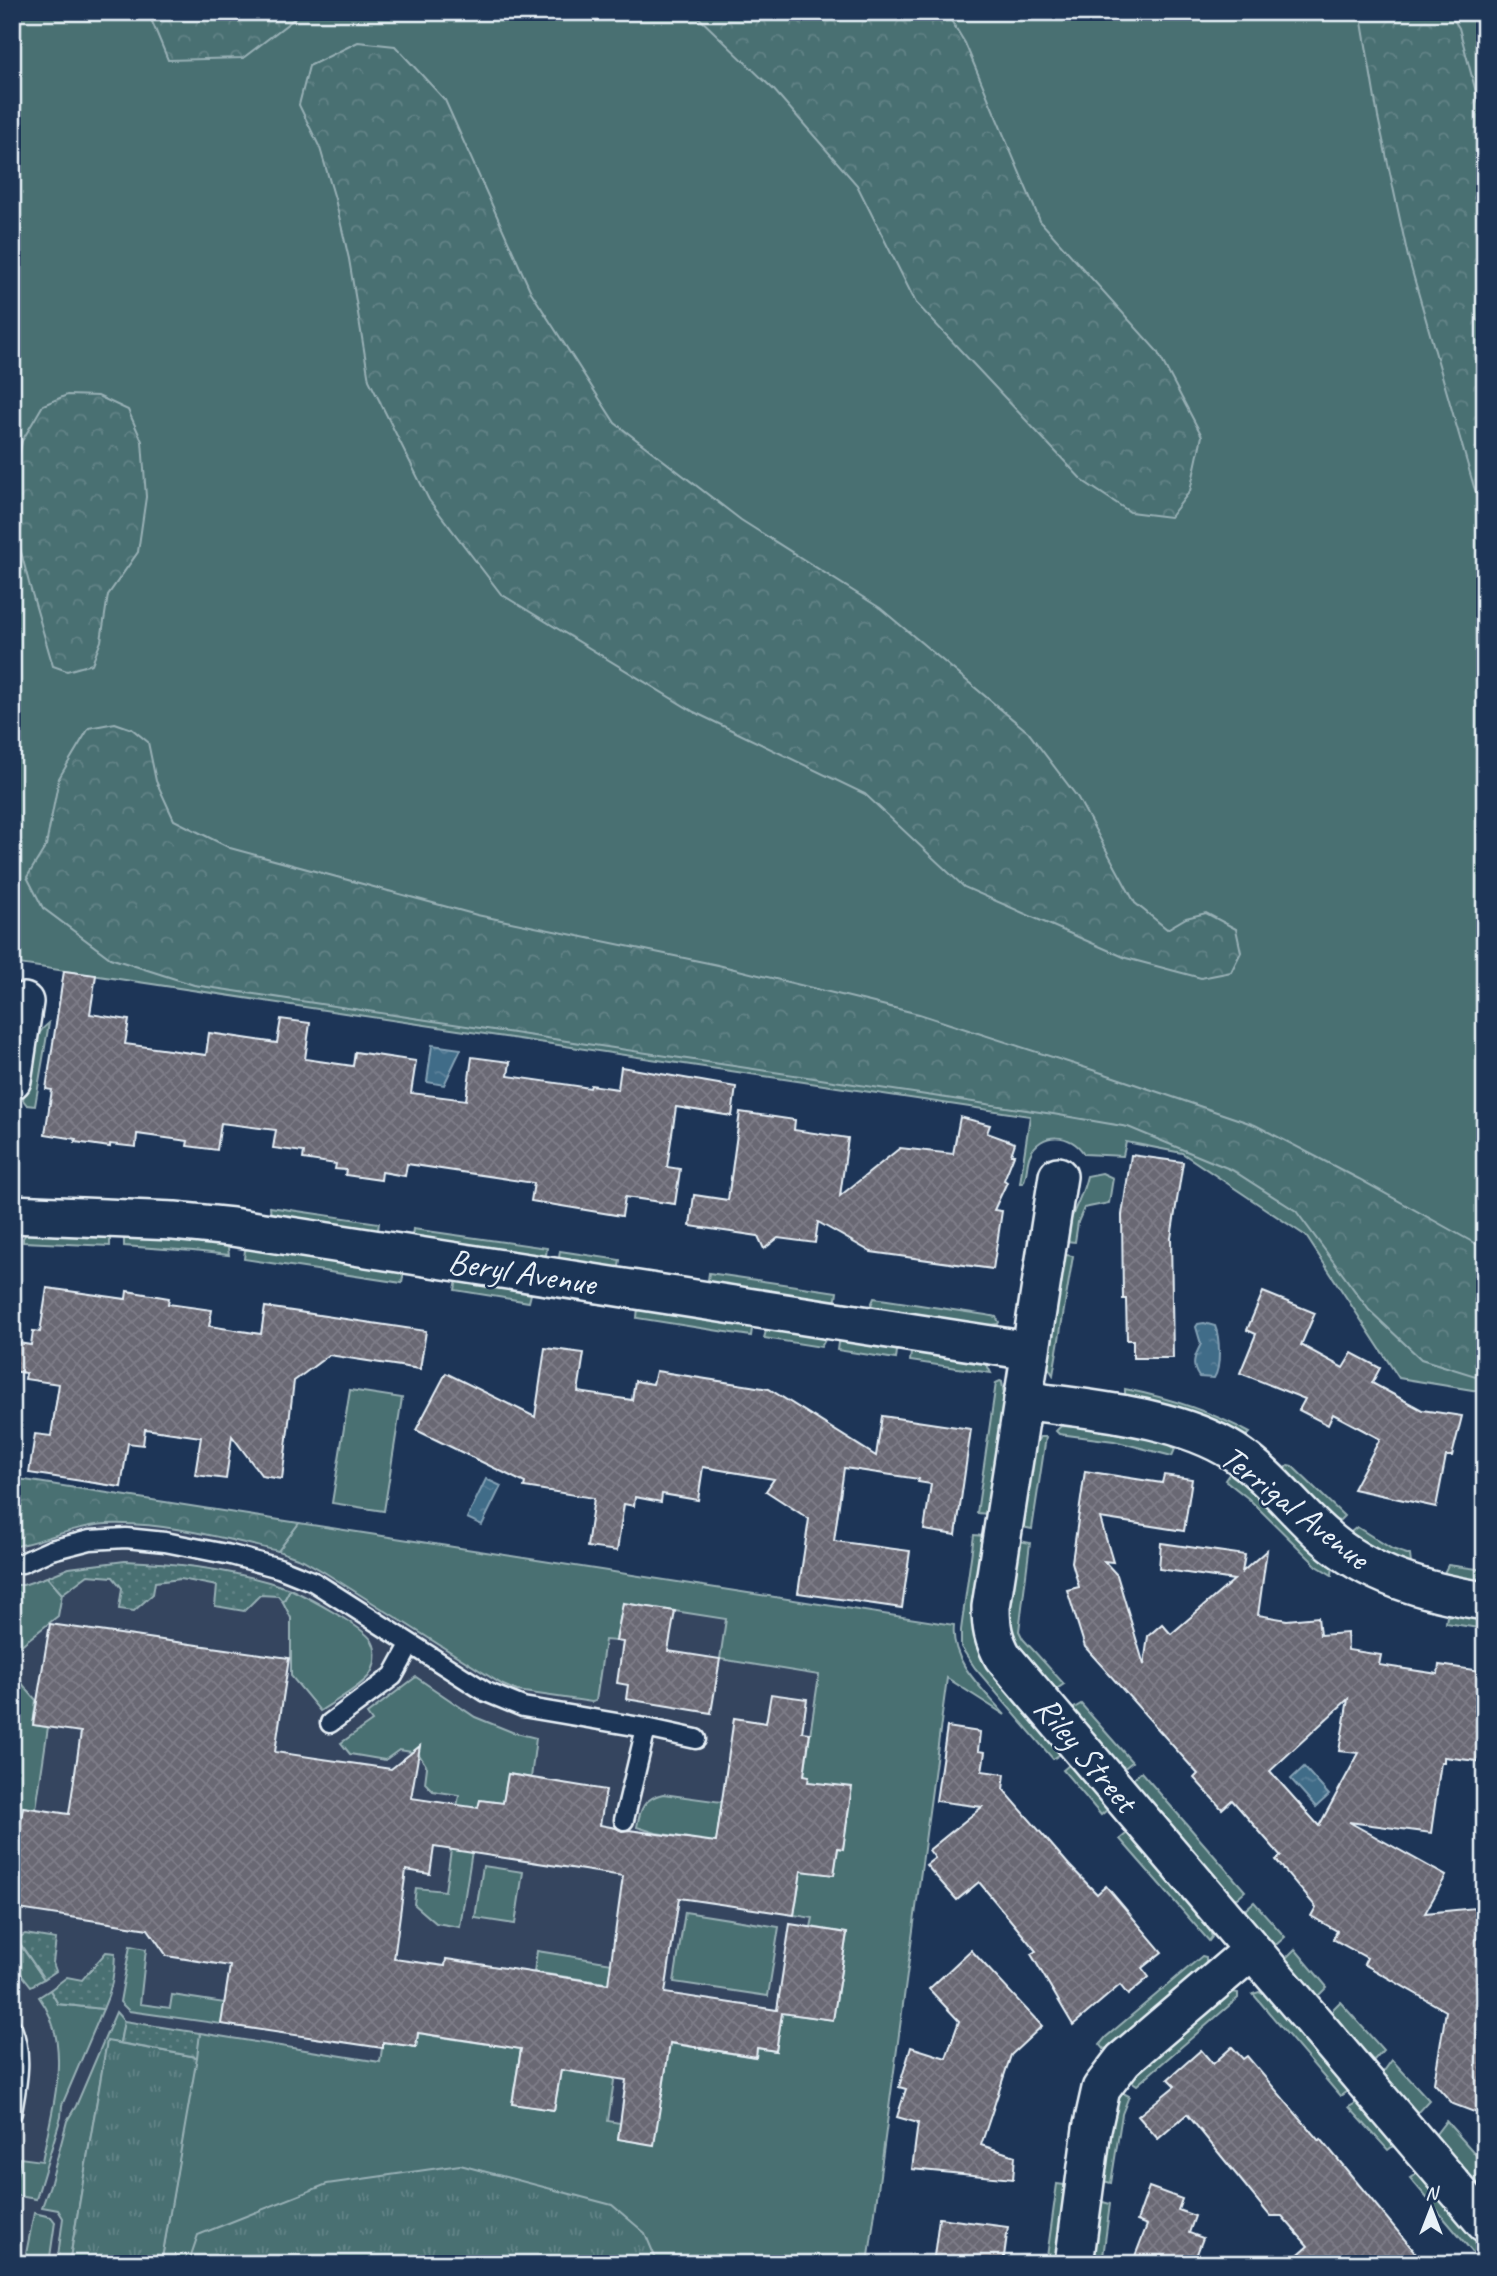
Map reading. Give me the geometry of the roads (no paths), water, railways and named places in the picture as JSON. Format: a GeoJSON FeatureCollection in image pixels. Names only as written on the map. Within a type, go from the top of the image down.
{"type":"FeatureCollection","features":[{"type":"Feature","properties":{"kind":"street"},"geometry":{"type":"LineString","coordinates":[[12,1080],[24,1002]]}},
{"type":"Feature","properties":{"kind":"street","name":"Riley Street"},"geometry":{"type":"LineString","coordinates":[[1058,1176],[992,1607],[991,1628],[994,1641],[1003,1657],[1485,2223]]}},
{"type":"Feature","properties":{"kind":"street","name":"Beryl Avenue"},"geometry":{"type":"LineString","coordinates":[[12,1214],[174,1221],[232,1227],[1030,1351]]}},
{"type":"Feature","properties":{"kind":"street","name":"Terrigal Avenue"},"geometry":{"type":"LineString","coordinates":[[1023,1400],[1170,1425],[1206,1438],[1233,1452],[1259,1471],[1324,1537],[1380,1573],[1450,1596],[1485,1601]]}},
{"type":"Feature","properties":{"kind":"street"},"geometry":{"type":"LineString","coordinates":[[1074,2264],[1091,2129],[1101,2089],[1122,2060],[1252,1950]]}},
{"type":"Feature","properties":{"kind":"lane"},"geometry":{"type":"LineString","coordinates":[[12,1564],[90,1540],[126,1538],[165,1542],[231,1555],[314,1582],[486,1692],[523,1707],[696,1739]]}},
{"type":"Feature","properties":{"kind":"lane"},"geometry":{"type":"LineString","coordinates":[[330,1723],[393,1676],[411,1645]]}},
{"type":"Feature","properties":{"kind":"lane"},"geometry":{"type":"LineString","coordinates":[[624,1820],[646,1728]]}},
{"type":"Feature","properties":{"kind":"lane"},"geometry":{"type":"LineString","coordinates":[[12,2028],[19,2057],[19,2074],[12,2112]]}},
{"type":"Feature","properties":{"kind":"water"},"geometry":{"type":"Polygon","coordinates":[[[432,1045],[461,1049],[444,1085],[427,1082],[432,1045]]]}},
{"type":"Feature","properties":{"kind":"water"},"geometry":{"type":"Polygon","coordinates":[[[1204,1323],[1215,1326],[1218,1338],[1219,1360],[1214,1378],[1199,1377],[1194,1364],[1201,1344],[1196,1327],[1204,1323]]]}},
{"type":"Feature","properties":{"kind":"water"},"geometry":{"type":"Polygon","coordinates":[[[486,1479],[501,1486],[482,1525],[467,1518],[486,1479]]]}},
{"type":"Feature","properties":{"kind":"water"},"geometry":{"type":"Polygon","coordinates":[[[1304,1767],[1329,1795],[1316,1807],[1291,1779],[1304,1767]]]}}]}
